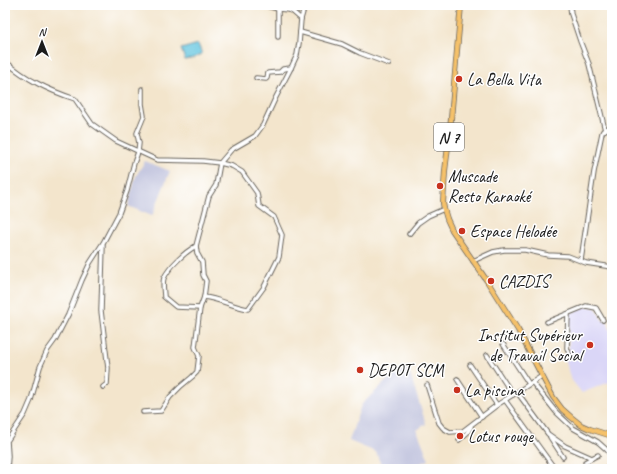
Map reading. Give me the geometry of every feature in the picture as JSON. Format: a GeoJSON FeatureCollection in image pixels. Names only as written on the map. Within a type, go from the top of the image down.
{"type":"FeatureCollection","features":[{"type":"Feature","properties":{"kind":"main road","name":"N 7"},"geometry":{"type":"LineString","coordinates":[[461,5],[445,171],[444,209],[447,219],[452,230],[518,330],[553,397],[562,409],[580,425],[612,436]]}},
{"type":"Feature","properties":{"kind":"street"},"geometry":{"type":"LineString","coordinates":[[263,5],[288,10],[293,12],[301,19]]}},
{"type":"Feature","properties":{"kind":"street"},"geometry":{"type":"LineString","coordinates":[[143,412],[160,411],[170,397],[197,372],[199,356],[195,347],[200,308],[204,297],[206,281],[203,275],[202,262],[197,253],[196,246],[209,196],[216,185],[220,163],[231,150],[255,136],[263,125],[292,68],[297,55],[301,19],[305,5]]}},
{"type":"Feature","properties":{"kind":"street"},"geometry":{"type":"LineString","coordinates":[[570,5],[571,14],[589,64],[605,130]]}},
{"type":"Feature","properties":{"kind":"street"},"geometry":{"type":"LineString","coordinates":[[278,7],[278,37]]}},
{"type":"Feature","properties":{"kind":"street"},"geometry":{"type":"LineString","coordinates":[[300,32],[342,44],[389,64]]}},
{"type":"Feature","properties":{"kind":"street"},"geometry":{"type":"LineString","coordinates":[[5,61],[32,81],[57,93],[76,98],[92,124],[116,141],[135,149],[138,152],[157,160],[220,163],[232,166],[242,172],[257,193],[258,206],[274,216],[282,235],[279,257],[264,287],[248,309],[236,307],[216,298],[204,297]]}},
{"type":"Feature","properties":{"kind":"street"},"geometry":{"type":"LineString","coordinates":[[256,78],[265,79],[267,78],[268,73],[280,72],[283,69],[292,68]]}},
{"type":"Feature","properties":{"kind":"street"},"geometry":{"type":"LineString","coordinates":[[7,469],[7,441],[25,414],[31,400],[40,367],[68,315],[90,263],[103,244],[119,213],[127,191],[138,152],[139,143],[137,133],[144,116],[142,89]]}},
{"type":"Feature","properties":{"kind":"street"},"geometry":{"type":"LineString","coordinates":[[581,260],[594,172],[602,133],[612,126]]}},
{"type":"Feature","properties":{"kind":"street"},"geometry":{"type":"LineString","coordinates":[[409,234],[418,223],[428,216],[444,209]]}},
{"type":"Feature","properties":{"kind":"street"},"geometry":{"type":"LineString","coordinates":[[103,244],[101,310],[108,368],[107,384],[103,387]]}},
{"type":"Feature","properties":{"kind":"street"},"geometry":{"type":"LineString","coordinates":[[196,246],[189,250],[173,265],[164,279],[164,297],[176,307],[200,308]]}},
{"type":"Feature","properties":{"kind":"street"},"geometry":{"type":"LineString","coordinates":[[473,261],[493,252],[504,250],[525,250],[548,255],[568,256],[586,263],[612,268]]}},
{"type":"Feature","properties":{"kind":"street"},"geometry":{"type":"LineString","coordinates":[[547,322],[586,306],[596,308],[602,320]]}},
{"type":"Feature","properties":{"kind":"street"},"geometry":{"type":"LineString","coordinates":[[568,314],[567,348],[569,353]]}},
{"type":"Feature","properties":{"kind":"street"},"geometry":{"type":"LineString","coordinates":[[503,344],[531,383],[556,412],[573,428],[598,442],[608,450],[612,458]]}},
{"type":"Feature","properties":{"kind":"street"},"geometry":{"type":"LineString","coordinates":[[487,355],[548,434],[563,457]]}},
{"type":"Feature","properties":{"kind":"street"},"geometry":{"type":"LineString","coordinates":[[470,365],[497,405]]}},
{"type":"Feature","properties":{"kind":"street"},"geometry":{"type":"LineString","coordinates":[[427,385],[439,423],[443,428],[450,432],[463,431],[497,405],[542,376]]}},
{"type":"Feature","properties":{"kind":"street"},"geometry":{"type":"LineString","coordinates":[[457,379],[482,417]]}},
{"type":"Feature","properties":{"kind":"street"},"geometry":{"type":"LineString","coordinates":[[505,400],[555,469]]}},
{"type":"Feature","properties":{"kind":"street"},"geometry":{"type":"LineString","coordinates":[[459,440],[467,433],[472,424]]}},
{"type":"Feature","properties":{"kind":"street"},"geometry":{"type":"LineString","coordinates":[[548,434],[566,446],[592,458]]}},
{"type":"Feature","properties":{"kind":"street"},"geometry":{"type":"LineString","coordinates":[[585,462],[598,455]]}},
{"type":"Feature","properties":{"kind":"street"},"geometry":{"type":"LineString","coordinates":[[605,469],[612,462]]}},
{"type":"Feature","properties":{"kind":"shaded area"},"geometry":{"type":"Polygon","coordinates":[[[145,161],[170,171],[152,216],[128,206],[136,176],[145,161]]]}},
{"type":"Feature","properties":{"kind":"shaded area","name":"Institut Supérieur de Travail Social"},"geometry":{"type":"Polygon","coordinates":[[[586,306],[596,308],[602,320],[607,321],[612,336],[612,381],[582,393],[570,378],[564,354],[569,353],[569,314],[586,306]]]}},
{"type":"Feature","properties":{"kind":"shaded area"},"geometry":{"type":"Polygon","coordinates":[[[408,368],[426,424],[417,430],[429,460],[405,469],[384,469],[382,468],[376,452],[349,441],[361,405],[397,371],[408,368]]]}},
{"type":"Feature","properties":{"kind":"water"},"geometry":{"type":"Polygon","coordinates":[[[198,44],[202,54],[185,60],[181,49],[198,44]]]}},
{"type":"Feature","properties":{"kind":"place","name":"La Bella Vita"},"geometry":{"type":"Point","coordinates":[459,79]}},
{"type":"Feature","properties":{"kind":"place","name":"Muscade Resto Karaoké"},"geometry":{"type":"Point","coordinates":[440,186]}},
{"type":"Feature","properties":{"kind":"place","name":"Espace Helodée"},"geometry":{"type":"Point","coordinates":[462,231]}},
{"type":"Feature","properties":{"kind":"place","name":"CAZDIS"},"geometry":{"type":"Point","coordinates":[491,281]}},
{"type":"Feature","properties":{"kind":"place","name":"Institut Supérieur de Travail Social"},"geometry":{"type":"Point","coordinates":[590,345]}},
{"type":"Feature","properties":{"kind":"place","name":"DEPOT SCM"},"geometry":{"type":"Point","coordinates":[360,370]}},
{"type":"Feature","properties":{"kind":"place","name":"La piscina"},"geometry":{"type":"Point","coordinates":[457,390]}},
{"type":"Feature","properties":{"kind":"place","name":"Lotus rouge"},"geometry":{"type":"Point","coordinates":[460,436]}}]}
